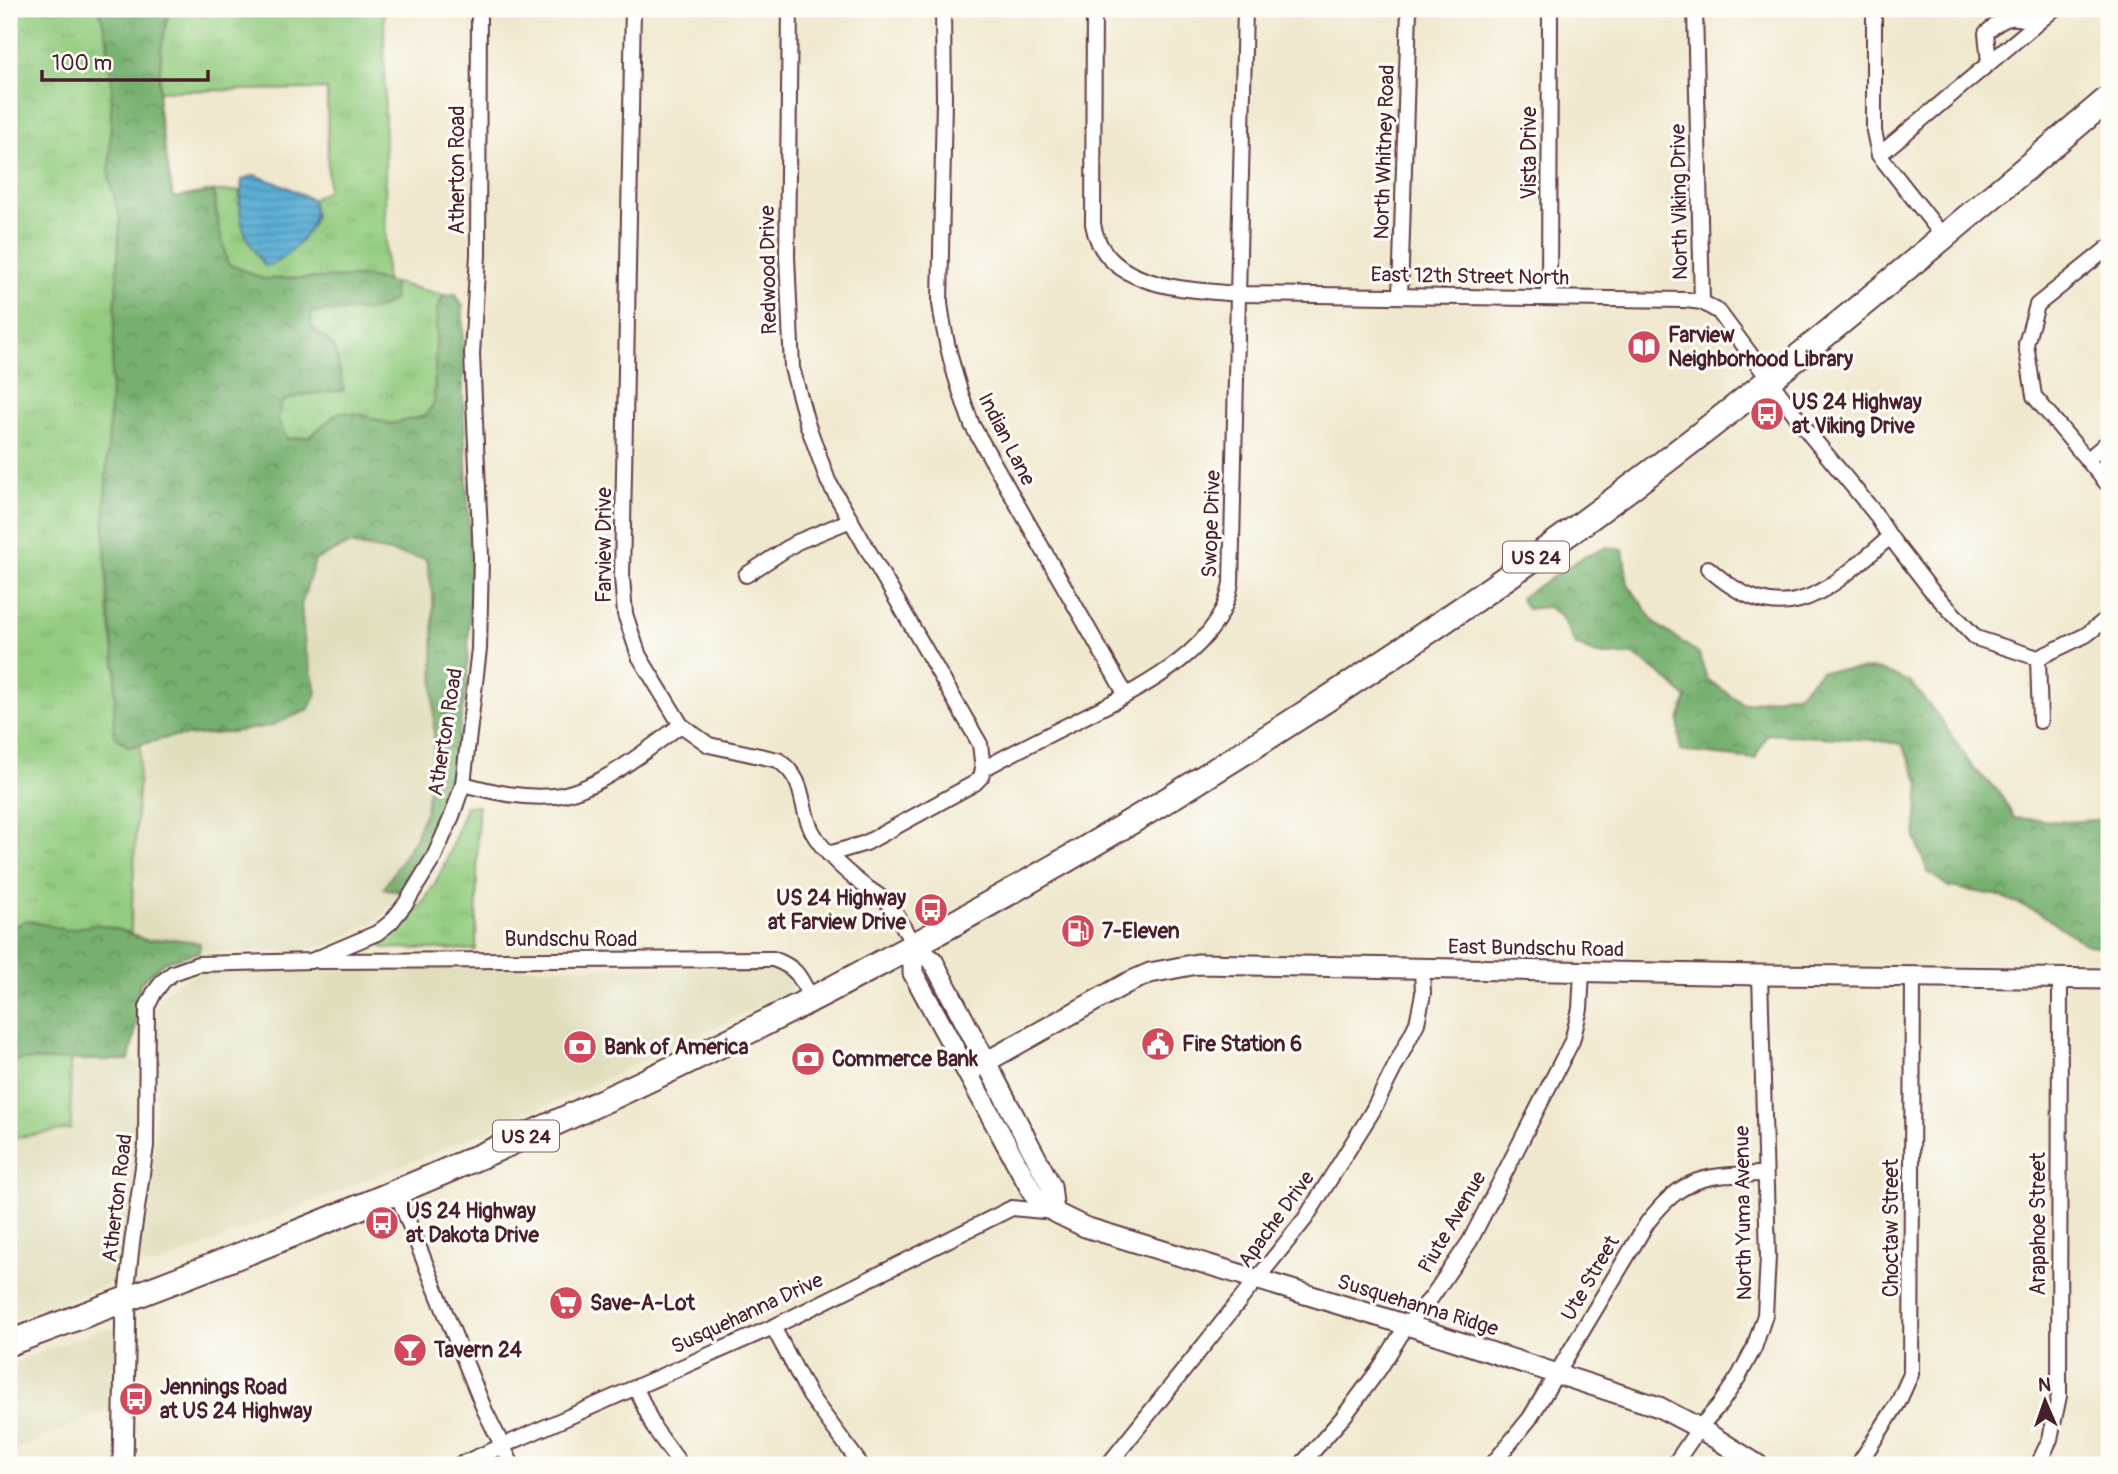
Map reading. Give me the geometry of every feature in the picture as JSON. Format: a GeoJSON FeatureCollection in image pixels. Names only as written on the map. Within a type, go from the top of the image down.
{"type":"FeatureCollection","features":[{"type":"Feature","properties":{"kind":"highway","name":"US 24"},"geometry":{"type":"LineString","coordinates":[[9,1343],[281,1239],[606,1100],[741,1036],[913,946],[1112,833],[1304,714],[1550,547],[1771,380],[1908,270],[1943,236],[2109,98]]}},
{"type":"Feature","properties":{"kind":"street","name":"Atherton Road"},"geometry":{"type":"LineString","coordinates":[[126,1298],[146,1146],[148,1007],[154,993],[173,973],[198,964],[311,961],[377,933],[391,922],[435,857],[463,784],[479,649],[481,557],[472,354],[478,255],[479,9]]}},
{"type":"Feature","properties":{"kind":"street","name":"Farview Drive"},"geometry":{"type":"LineString","coordinates":[[633,9],[622,577],[625,614],[639,656],[681,725],[709,745],[778,760],[787,766],[800,785],[811,830],[829,854],[887,902],[899,918],[913,946]]}},
{"type":"Feature","properties":{"kind":"street","name":"Redwood Drive"},"geometry":{"type":"LineString","coordinates":[[789,9],[787,256],[792,368],[807,423],[828,481],[980,744],[983,769]]}},
{"type":"Feature","properties":{"kind":"street","name":"Indian Lane"},"geometry":{"type":"LineString","coordinates":[[943,9],[940,303],[943,331],[956,383],[972,425],[1126,695]]}},
{"type":"Feature","properties":{"kind":"street","name":"East 12th Street North"},"geometry":{"type":"LineString","coordinates":[[1094,9],[1093,224],[1101,248],[1110,261],[1134,276],[1179,289],[1238,294],[1702,302]]}},
{"type":"Feature","properties":{"kind":"street","name":"Swope Drive"},"geometry":{"type":"LineString","coordinates":[[829,854],[866,843],[975,783],[981,777],[983,769],[1158,677],[1190,651],[1219,620],[1228,597],[1245,9]]}},
{"type":"Feature","properties":{"kind":"street","name":"North Whitney Road"},"geometry":{"type":"LineString","coordinates":[[1400,296],[1409,9]]}},
{"type":"Feature","properties":{"kind":"street","name":"Vista Drive"},"geometry":{"type":"LineString","coordinates":[[1549,298],[1550,9]]}},
{"type":"Feature","properties":{"kind":"street","name":"North Viking Drive"},"geometry":{"type":"LineString","coordinates":[[1695,9],[1698,46],[1702,302],[1719,312],[1931,590],[1976,638],[2038,658]]}},
{"type":"Feature","properties":{"kind":"street"},"geometry":{"type":"LineString","coordinates":[[1874,9],[1874,131],[1879,155],[1943,236]]}},
{"type":"Feature","properties":{"kind":"street"},"geometry":{"type":"LineString","coordinates":[[1879,155],[2054,9]]}},
{"type":"Feature","properties":{"kind":"street"},"geometry":{"type":"LineString","coordinates":[[1989,62],[1986,33],[1999,21],[2012,17],[2036,23]]}},
{"type":"Feature","properties":{"kind":"street"},"geometry":{"type":"LineString","coordinates":[[2109,247],[2037,305],[2026,344],[2034,396],[2109,486]]}},
{"type":"Feature","properties":{"kind":"street"},"geometry":{"type":"LineString","coordinates":[[2087,460],[2109,441]]}},
{"type":"Feature","properties":{"kind":"street"},"geometry":{"type":"LineString","coordinates":[[746,575],[797,542],[850,520]]}},
{"type":"Feature","properties":{"kind":"street"},"geometry":{"type":"LineString","coordinates":[[1708,568],[1725,583],[1756,599],[1780,603],[1796,601],[1828,589],[1890,537]]}},
{"type":"Feature","properties":{"kind":"street"},"geometry":{"type":"LineString","coordinates":[[2040,721],[2038,658],[2086,635],[2109,617]]}},
{"type":"Feature","properties":{"kind":"street"},"geometry":{"type":"LineString","coordinates":[[463,784],[496,793],[527,797],[567,793],[607,775],[681,725]]}},
{"type":"Feature","properties":{"kind":"street"},"geometry":{"type":"LineString","coordinates":[[913,946],[933,961],[961,1016],[976,1067]]}},
{"type":"Feature","properties":{"kind":"street"},"geometry":{"type":"LineString","coordinates":[[913,946],[913,973],[942,1025],[976,1067],[1051,1186],[1054,1212]]}},
{"type":"Feature","properties":{"kind":"street","name":"Bundschu Road"},"geometry":{"type":"LineString","coordinates":[[311,961],[774,959],[798,972],[811,999]]}},
{"type":"Feature","properties":{"kind":"street","name":"East Bundschu Road"},"geometry":{"type":"LineString","coordinates":[[976,1067],[1127,983],[1161,970],[1197,964],[2109,979]]}},
{"type":"Feature","properties":{"kind":"street","name":"Apache Drive"},"geometry":{"type":"LineString","coordinates":[[1108,1465],[1304,1219],[1373,1112],[1417,1023],[1423,994],[1422,968]]}},
{"type":"Feature","properties":{"kind":"street","name":"Piute Avenue"},"geometry":{"type":"LineString","coordinates":[[1301,1465],[1344,1416],[1407,1325],[1431,1298],[1469,1241],[1572,1041],[1580,1009],[1582,971]]}},
{"type":"Feature","properties":{"kind":"street","name":"North Yuma Avenue"},"geometry":{"type":"LineString","coordinates":[[1674,1465],[1739,1376],[1754,1348],[1765,1315],[1768,1257],[1759,975]]}},
{"type":"Feature","properties":{"kind":"street","name":"Choctaw Street"},"geometry":{"type":"LineString","coordinates":[[1858,1465],[1898,1403],[1911,1374],[1913,977]]}},
{"type":"Feature","properties":{"kind":"street","name":"Arapahoe Street"},"geometry":{"type":"LineString","coordinates":[[2038,1465],[2050,1439],[2059,1396],[2060,979]]}},
{"type":"Feature","properties":{"kind":"street"},"geometry":{"type":"LineString","coordinates":[[942,1025],[961,1016]]}},
{"type":"Feature","properties":{"kind":"street","name":"Ute Street"},"geometry":{"type":"LineString","coordinates":[[1493,1465],[1530,1418],[1647,1223],[1666,1198],[1694,1181],[1727,1175],[1764,1174]]}},
{"type":"Feature","properties":{"kind":"street"},"geometry":{"type":"LineString","coordinates":[[396,1191],[502,1448],[512,1465]]}},
{"type":"Feature","properties":{"kind":"street","name":"Susquehanna Drive"},"geometry":{"type":"LineString","coordinates":[[458,1465],[773,1327],[1012,1208],[1054,1212]]}},
{"type":"Feature","properties":{"kind":"street","name":"Susquehanna Ridge"},"geometry":{"type":"LineString","coordinates":[[1054,1212],[1085,1227],[1407,1325],[1659,1406],[1758,1465]]}},
{"type":"Feature","properties":{"kind":"street"},"geometry":{"type":"LineString","coordinates":[[123,1465],[126,1298]]}},
{"type":"Feature","properties":{"kind":"street"},"geometry":{"type":"LineString","coordinates":[[773,1327],[810,1396],[861,1465]]}},
{"type":"Feature","properties":{"kind":"street"},"geometry":{"type":"LineString","coordinates":[[636,1388],[654,1428],[681,1465]]}},
{"type":"Feature","properties":{"kind":"shaded area"},"geometry":{"type":"Polygon","coordinates":[[[349,544],[426,559],[433,594],[434,744],[426,809],[414,840],[385,887],[400,892],[380,918],[329,944],[299,951],[199,952],[200,943],[175,939],[145,940],[130,933],[140,743],[270,726],[308,710],[317,693],[305,648],[301,606],[315,560],[349,544]]]}},
{"type":"Feature","properties":{"kind":"shaded area"},"geometry":{"type":"Polygon","coordinates":[[[771,966],[785,973],[791,982],[790,992],[544,1107],[158,1265],[144,1266],[140,1260],[139,1251],[152,1167],[156,1107],[155,1009],[168,989],[186,978],[203,971],[771,966]]]}},
{"type":"Feature","properties":{"kind":"shaded area"},"geometry":{"type":"Polygon","coordinates":[[[70,1060],[138,1061],[141,1142],[122,1270],[114,1282],[9,1322],[9,1139],[71,1129],[70,1060]]]}},
{"type":"Feature","properties":{"kind":"shaded area"},"geometry":{"type":"Polygon","coordinates":[[[105,1328],[115,1331],[118,1340],[116,1406],[9,1453],[9,1364],[105,1328]]]}},
{"type":"Feature","properties":{"kind":"green space"},"geometry":{"type":"Polygon","coordinates":[[[9,9],[134,9],[159,392],[130,942],[9,942],[9,9]]]}},
{"type":"Feature","properties":{"kind":"green space"},"geometry":{"type":"Polygon","coordinates":[[[99,9],[169,9],[161,50],[158,108],[173,198],[213,191],[228,264],[263,279],[366,277],[394,283],[393,300],[377,310],[311,312],[311,327],[334,347],[344,390],[306,394],[283,401],[277,418],[287,439],[309,437],[339,412],[359,414],[390,424],[425,416],[434,403],[437,309],[444,295],[456,294],[463,307],[463,394],[471,569],[467,684],[450,784],[429,849],[400,892],[384,888],[414,840],[426,809],[434,744],[433,594],[426,559],[349,544],[315,560],[301,606],[305,648],[317,693],[308,710],[270,726],[171,737],[129,747],[113,735],[116,670],[108,607],[104,521],[120,219],[109,178],[112,84],[107,38],[99,9]]]}},
{"type":"Feature","properties":{"kind":"green space"},"geometry":{"type":"Polygon","coordinates":[[[169,9],[384,9],[386,281],[365,277],[263,279],[228,264],[213,191],[240,191],[239,204],[315,216],[312,200],[328,190],[327,89],[159,91],[161,50],[169,9]]]}},
{"type":"Feature","properties":{"kind":"green space"},"geometry":{"type":"Polygon","coordinates":[[[394,283],[444,295],[437,309],[434,403],[425,416],[390,424],[359,414],[339,412],[309,437],[287,439],[277,418],[282,401],[306,394],[344,390],[334,347],[311,326],[311,312],[377,310],[392,300],[394,283]]]}},
{"type":"Feature","properties":{"kind":"green space"},"geometry":{"type":"Polygon","coordinates":[[[1607,547],[1623,550],[1628,584],[1656,624],[1699,654],[1707,679],[1743,704],[1799,693],[1821,671],[1877,669],[1910,682],[1940,718],[1973,768],[1999,792],[2014,818],[2066,822],[2109,817],[2109,947],[2087,945],[2039,913],[2000,896],[1949,887],[1928,872],[1915,838],[1920,783],[1902,744],[1767,734],[1755,759],[1680,751],[1679,720],[1687,698],[1635,655],[1598,655],[1576,645],[1560,615],[1547,607],[1527,609],[1520,598],[1582,558],[1607,547]]]}},
{"type":"Feature","properties":{"kind":"green space"},"geometry":{"type":"Polygon","coordinates":[[[466,806],[478,806],[476,950],[384,948],[379,941],[414,912],[431,890],[448,855],[466,806]]]}},
{"type":"Feature","properties":{"kind":"green space"},"geometry":{"type":"Polygon","coordinates":[[[27,920],[66,930],[98,924],[145,940],[175,939],[200,943],[199,952],[164,962],[140,983],[129,1060],[10,1060],[12,1138],[9,1139],[9,929],[27,920]]]}},
{"type":"Feature","properties":{"kind":"green space"},"geometry":{"type":"Polygon","coordinates":[[[10,1060],[70,1060],[71,1129],[12,1138],[10,1060]]]}},
{"type":"Feature","properties":{"kind":"water"},"geometry":{"type":"Polygon","coordinates":[[[255,175],[312,200],[314,211],[312,224],[302,239],[279,260],[265,266],[246,235],[241,216],[242,180],[255,175]]]}},
{"type":"Feature","properties":{"kind":"place","name":"Farview Neighborhood Library"},"geometry":{"type":"Point","coordinates":[1644,347]}},
{"type":"Feature","properties":{"kind":"place","name":"US 24 Highway at Viking Drive"},"geometry":{"type":"Point","coordinates":[1767,414]}},
{"type":"Feature","properties":{"kind":"place","name":"US 24 Highway at Farview Drive"},"geometry":{"type":"Point","coordinates":[931,910]}},
{"type":"Feature","properties":{"kind":"place","name":"7-Eleven"},"geometry":{"type":"Point","coordinates":[1078,931]}},
{"type":"Feature","properties":{"kind":"place","name":"Fire Station 6"},"geometry":{"type":"Point","coordinates":[1158,1044]}},
{"type":"Feature","properties":{"kind":"place","name":"Bank of America"},"geometry":{"type":"Point","coordinates":[580,1047]}},
{"type":"Feature","properties":{"kind":"place","name":"Commerce Bank"},"geometry":{"type":"Point","coordinates":[808,1059]}},
{"type":"Feature","properties":{"kind":"place","name":"US 24 Highway at Dakota Drive"},"geometry":{"type":"Point","coordinates":[382,1223]}},
{"type":"Feature","properties":{"kind":"place","name":"Save-A-Lot"},"geometry":{"type":"Point","coordinates":[566,1303]}},
{"type":"Feature","properties":{"kind":"place","name":"Tavern 24"},"geometry":{"type":"Point","coordinates":[410,1350]}},
{"type":"Feature","properties":{"kind":"place","name":"Jennings Road at US 24 Highway"},"geometry":{"type":"Point","coordinates":[136,1399]}}]}
